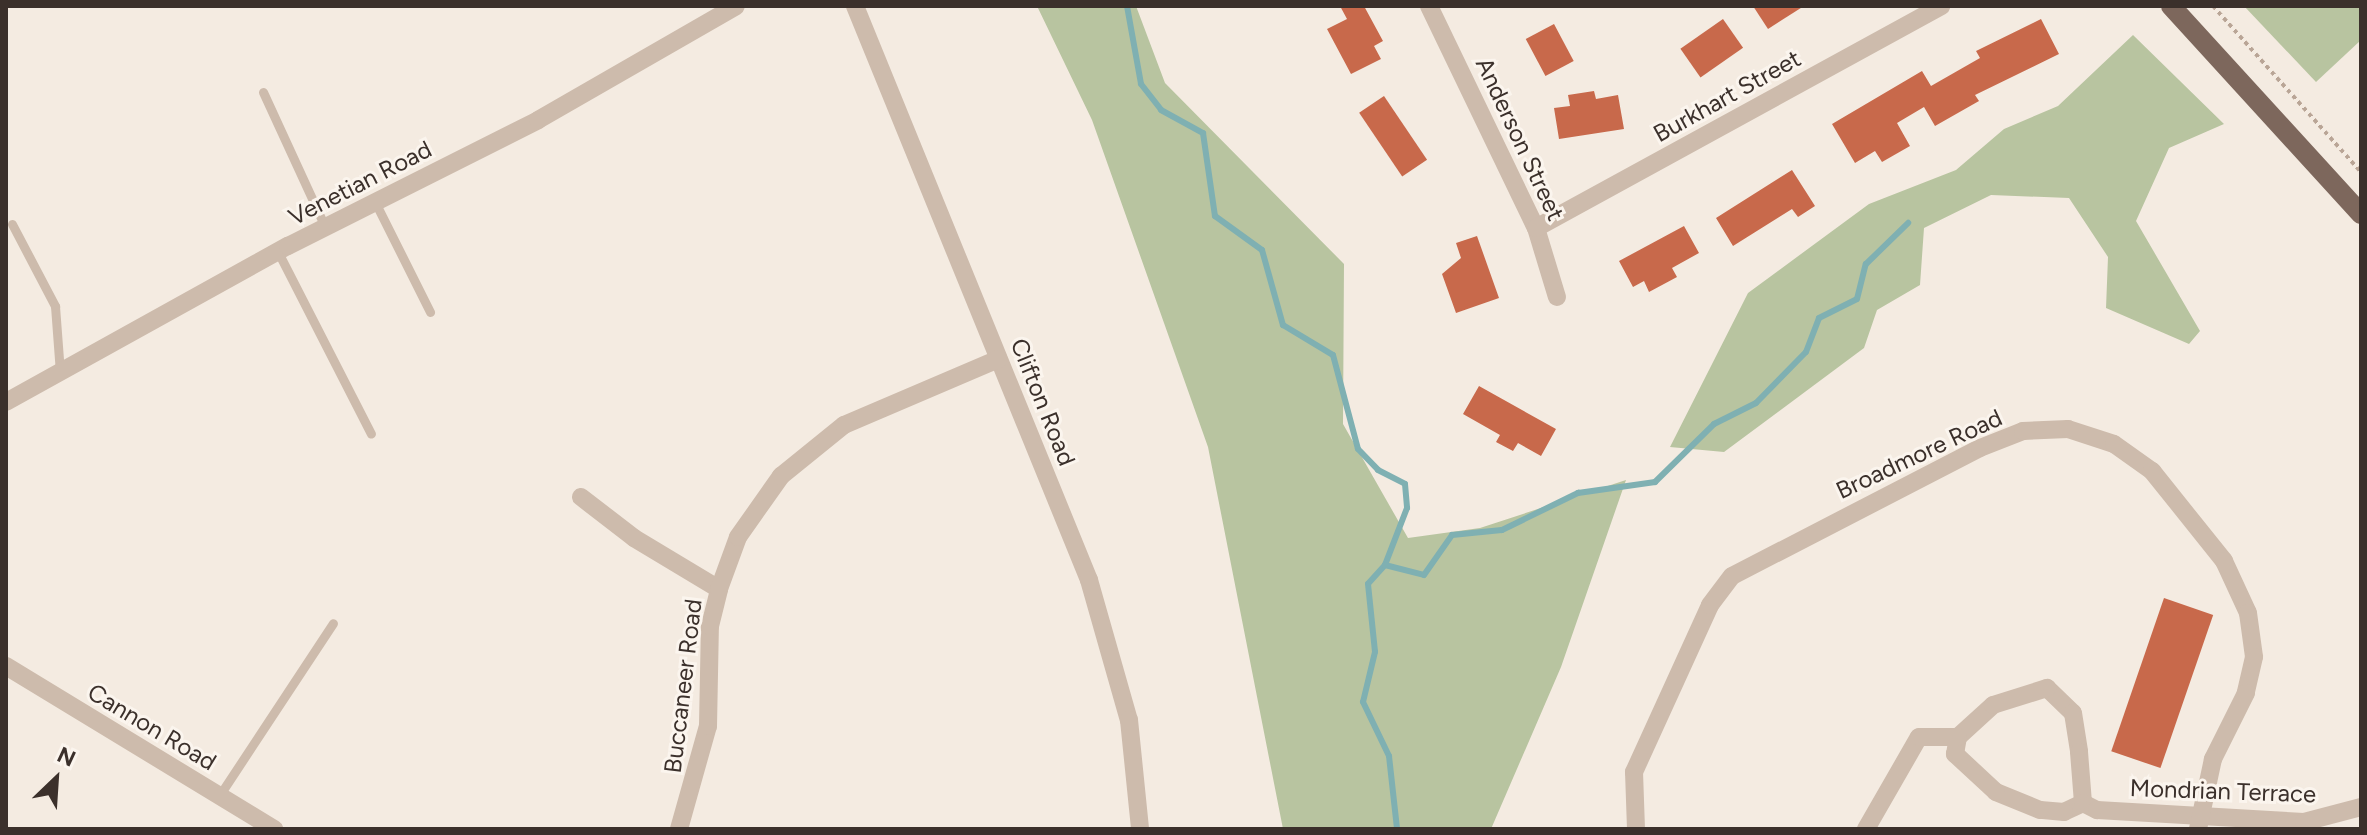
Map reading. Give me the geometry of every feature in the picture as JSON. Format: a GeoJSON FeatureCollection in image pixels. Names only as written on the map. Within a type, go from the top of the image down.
{"type":"FeatureCollection","features":[{"type":"Feature","properties":{"kind":"main road"},"geometry":{"type":"LineString","coordinates":[[2171,6],[2361,214]]}},
{"type":"Feature","properties":{"kind":"street","name":"Venetian Road"},"geometry":{"type":"LineString","coordinates":[[6,402],[325,227],[538,120],[736,6]]}},
{"type":"Feature","properties":{"kind":"street","name":"Clifton Road"},"geometry":{"type":"LineString","coordinates":[[855,6],[999,359],[1113,652],[1129,720],[1140,829]]}},
{"type":"Feature","properties":{"kind":"street","name":"Anderson Street"},"geometry":{"type":"LineString","coordinates":[[1429,6],[1536,228],[1557,297]]}},
{"type":"Feature","properties":{"kind":"street","name":"Burkhart Street"},"geometry":{"type":"LineString","coordinates":[[1536,228],[1941,6]]}},
{"type":"Feature","properties":{"kind":"street","name":"Buccaneer Road"},"geometry":{"type":"LineString","coordinates":[[679,829],[708,726],[710,626],[719,589],[738,537],[781,476],[808,449],[844,425],[999,359]]}},
{"type":"Feature","properties":{"kind":"street","name":"Broadmore Road"},"geometry":{"type":"LineString","coordinates":[[1636,829],[1634,772],[1710,605],[1732,576],[1980,448],[2023,431],[2068,429],[2114,444],[2152,471],[2224,561],[2248,613],[2254,657],[2246,693],[2213,759],[2198,823]]}},
{"type":"Feature","properties":{"kind":"street"},"geometry":{"type":"LineString","coordinates":[[581,497],[599,515],[719,589]]}},
{"type":"Feature","properties":{"kind":"street","name":"Cannon Road"},"geometry":{"type":"LineString","coordinates":[[6,666],[274,829]]}},
{"type":"Feature","properties":{"kind":"street"},"geometry":{"type":"LineString","coordinates":[[1866,829],[1919,737],[1958,737],[1993,705],[2047,688],[2073,713],[2083,803]]}},
{"type":"Feature","properties":{"kind":"street","name":"Mondrian Terrace"},"geometry":{"type":"LineString","coordinates":[[1958,737],[1955,754],[1996,792],[2040,810],[2064,812],[2083,803],[2097,810],[2198,823],[2304,822],[2361,807]]}},
{"type":"Feature","properties":{"kind":"lane"},"geometry":{"type":"LineString","coordinates":[[263,92],[325,227]]}},
{"type":"Feature","properties":{"kind":"lane"},"geometry":{"type":"LineString","coordinates":[[375,202],[430,312]]}},
{"type":"Feature","properties":{"kind":"lane"},"geometry":{"type":"LineString","coordinates":[[12,224],[55,306],[60,372]]}},
{"type":"Feature","properties":{"kind":"lane"},"geometry":{"type":"LineString","coordinates":[[278,252],[371,434]]}},
{"type":"Feature","properties":{"kind":"lane"},"geometry":{"type":"LineString","coordinates":[[219,796],[333,623]]}},
{"type":"Feature","properties":{"kind":"path"},"geometry":{"type":"LineString","coordinates":[[2213,6],[2361,172]]}},
{"type":"Feature","properties":{"kind":"green space"},"geometry":{"type":"Polygon","coordinates":[[[1037,6],[1136,6],[1165,83],[1344,264],[1343,424],[1408,538],[1480,528],[1626,480],[1561,667],[1491,829],[1283,829],[1208,447],[1092,120],[1037,6]]]}},
{"type":"Feature","properties":{"kind":"green space"},"geometry":{"type":"Polygon","coordinates":[[[2244,6],[2361,6],[2361,40],[2316,82],[2244,6]]]}},
{"type":"Feature","properties":{"kind":"green space"},"geometry":{"type":"Polygon","coordinates":[[[2133,35],[2224,124],[2169,148],[2136,221],[2200,331],[2189,344],[2106,308],[2108,257],[2069,198],[1991,195],[1924,228],[1920,285],[1877,310],[1864,348],[1724,452],[1670,447],[1748,293],[1869,204],[1956,170],[2004,129],[2058,106],[2133,35]]]}},
{"type":"Feature","properties":{"kind":"building"},"geometry":{"type":"Polygon","coordinates":[[[1340,6],[1364,6],[1383,41],[1374,46],[1381,59],[1351,74],[1327,29],[1347,19],[1340,6]]]}},
{"type":"Feature","properties":{"kind":"building"},"geometry":{"type":"Polygon","coordinates":[[[1753,6],[1804,6],[1768,29],[1753,6]]]}},
{"type":"Feature","properties":{"kind":"building"},"geometry":{"type":"Polygon","coordinates":[[[1723,19],[1743,48],[1700,77],[1680,49],[1723,19]]]}},
{"type":"Feature","properties":{"kind":"building"},"geometry":{"type":"Polygon","coordinates":[[[2041,19],[2059,54],[1975,95],[1979,101],[1935,126],[1924,107],[1897,123],[1910,146],[1882,162],[1875,151],[1855,163],[1832,124],[1922,71],[1931,86],[1980,58],[1976,51],[2041,19]]]}},
{"type":"Feature","properties":{"kind":"building"},"geometry":{"type":"Polygon","coordinates":[[[1554,24],[1574,61],[1545,76],[1526,39],[1554,24]]]}},
{"type":"Feature","properties":{"kind":"building"},"geometry":{"type":"Polygon","coordinates":[[[1594,91],[1596,99],[1618,95],[1624,129],[1559,139],[1554,108],[1570,106],[1568,95],[1594,91]]]}},
{"type":"Feature","properties":{"kind":"building"},"geometry":{"type":"Polygon","coordinates":[[[1384,96],[1427,160],[1402,177],[1359,113],[1384,96]]]}},
{"type":"Feature","properties":{"kind":"building"},"geometry":{"type":"Polygon","coordinates":[[[1792,170],[1815,206],[1798,217],[1792,209],[1733,246],[1716,218],[1792,170]]]}},
{"type":"Feature","properties":{"kind":"building"},"geometry":{"type":"Polygon","coordinates":[[[1684,226],[1699,253],[1672,268],[1677,277],[1649,292],[1644,281],[1633,287],[1619,261],[1684,226]]]}},
{"type":"Feature","properties":{"kind":"building"},"geometry":{"type":"Polygon","coordinates":[[[1477,236],[1499,298],[1456,313],[1442,274],[1461,258],[1456,243],[1477,236]]]}},
{"type":"Feature","properties":{"kind":"building"},"geometry":{"type":"Polygon","coordinates":[[[1479,386],[1556,429],[1541,456],[1518,443],[1513,451],[1496,442],[1500,435],[1463,414],[1479,386]]]}},
{"type":"Feature","properties":{"kind":"building"},"geometry":{"type":"Polygon","coordinates":[[[2164,598],[2213,615],[2160,768],[2111,751],[2164,598]]]}},
{"type":"Feature","properties":{"kind":"waterway"},"geometry":{"type":"LineString","coordinates":[[1127,6],[1141,84],[1161,110],[1203,133],[1215,216],[1262,250],[1283,325],[1333,355],[1358,449],[1378,470],[1405,484],[1407,508],[1385,565],[1368,584],[1375,652],[1363,702],[1389,756],[1397,829]]}},
{"type":"Feature","properties":{"kind":"waterway"},"geometry":{"type":"LineString","coordinates":[[1385,565],[1424,575],[1452,535],[1502,530],[1578,493],[1655,482],[1714,424],[1756,403],[1806,352],[1819,318],[1857,299],[1866,264],[1908,223]]}}]}
